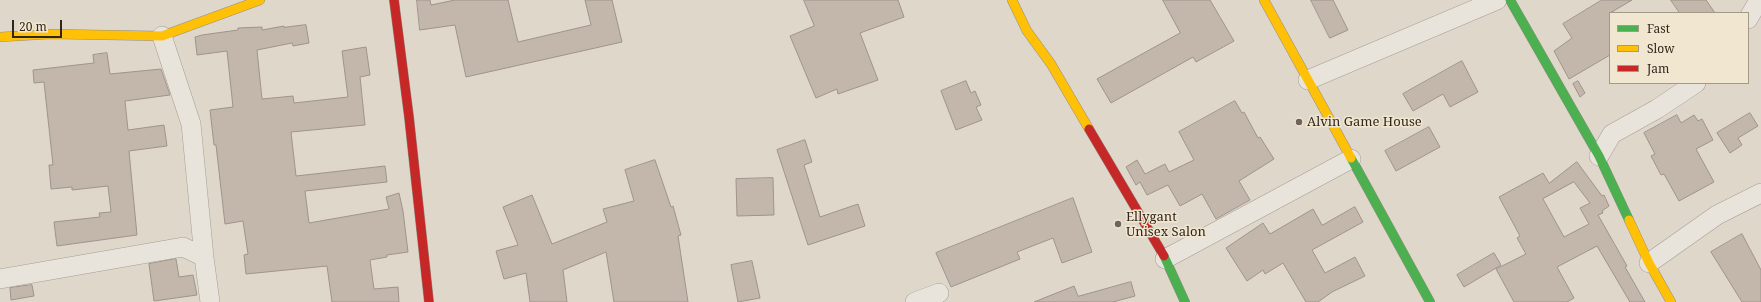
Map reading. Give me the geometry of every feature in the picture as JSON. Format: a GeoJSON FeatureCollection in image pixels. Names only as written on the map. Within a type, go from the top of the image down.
{"type":"FeatureCollection","features":[{"type":"Feature","properties":{"kind":"street"},"geometry":{"type":"LineString","coordinates":[[0,37],[51,34],[162,36],[260,0]]}},
{"type":"Feature","properties":{"kind":"street"},"geometry":{"type":"LineString","coordinates":[[394,0],[409,117],[429,302]]}},
{"type":"Feature","properties":{"kind":"street"},"geometry":{"type":"LineString","coordinates":[[1012,0],[1028,31],[1050,64],[1164,259],[1185,302]]}},
{"type":"Feature","properties":{"kind":"street"},"geometry":{"type":"LineString","coordinates":[[1264,0],[1430,302]]}},
{"type":"Feature","properties":{"kind":"street"},"geometry":{"type":"LineString","coordinates":[[1308,80],[1497,0]]}},
{"type":"Feature","properties":{"kind":"street"},"geometry":{"type":"LineString","coordinates":[[1510,0],[1599,156],[1649,264],[1671,302]]}},
{"type":"Feature","properties":{"kind":"street"},"geometry":{"type":"LineString","coordinates":[[1749,17],[1759,0]]}},
{"type":"Feature","properties":{"kind":"street"},"geometry":{"type":"LineString","coordinates":[[162,36],[191,124],[210,302]]}},
{"type":"Feature","properties":{"kind":"street"},"geometry":{"type":"LineString","coordinates":[[1599,156],[1612,134],[1694,84]]}},
{"type":"Feature","properties":{"kind":"street"},"geometry":{"type":"LineString","coordinates":[[1164,259],[1351,159]]}},
{"type":"Feature","properties":{"kind":"street"},"geometry":{"type":"LineString","coordinates":[[1649,264],[1717,215],[1761,193]]}},
{"type":"Feature","properties":{"kind":"street"},"geometry":{"type":"LineString","coordinates":[[0,279],[183,247],[204,257]]}},
{"type":"Feature","properties":{"kind":"street"},"geometry":{"type":"LineString","coordinates":[[915,302],[939,293]]}},
{"type":"Feature","properties":{"kind":"building"},"geometry":{"type":"Polygon","coordinates":[[[417,0],[430,0],[431,5],[455,0],[508,0],[518,42],[591,25],[585,0],[612,0],[622,42],[466,77],[455,25],[420,30],[417,0]]]}},
{"type":"Feature","properties":{"kind":"building"},"geometry":{"type":"Polygon","coordinates":[[[804,0],[898,0],[904,17],[860,33],[878,80],[838,94],[837,89],[816,98],[790,36],[814,26],[804,0]]]}},
{"type":"Feature","properties":{"kind":"building"},"geometry":{"type":"Polygon","coordinates":[[[1163,0],[1210,0],[1234,41],[1196,62],[1193,57],[1111,103],[1097,79],[1180,33],[1163,0]]]}},
{"type":"Feature","properties":{"kind":"building"},"geometry":{"type":"Polygon","coordinates":[[[1311,0],[1333,0],[1348,30],[1330,38],[1311,0]]]}},
{"type":"Feature","properties":{"kind":"building"},"geometry":{"type":"Polygon","coordinates":[[[1602,0],[1632,0],[1612,12],[1609,12],[1609,56],[1569,79],[1554,51],[1572,38],[1563,24],[1602,0]]]}},
{"type":"Feature","properties":{"kind":"building"},"geometry":{"type":"Polygon","coordinates":[[[1671,0],[1706,0],[1714,12],[1679,12],[1671,0]]]}},
{"type":"Feature","properties":{"kind":"building"},"geometry":{"type":"Polygon","coordinates":[[[306,25],[309,43],[293,46],[292,43],[257,50],[262,99],[293,96],[294,103],[348,97],[342,51],[366,47],[370,75],[360,77],[365,125],[291,132],[296,176],[385,166],[387,182],[305,191],[309,223],[389,209],[386,197],[399,193],[403,211],[408,252],[387,255],[387,257],[370,260],[374,289],[398,287],[399,302],[332,302],[327,266],[246,274],[244,255],[248,254],[243,221],[225,224],[216,145],[214,145],[210,110],[233,107],[227,51],[197,55],[195,37],[238,30],[238,28],[262,27],[262,30],[284,26],[306,25]]]}},
{"type":"Feature","properties":{"kind":"building"},"geometry":{"type":"Polygon","coordinates":[[[107,53],[110,74],[161,69],[170,95],[125,101],[128,130],[164,125],[167,146],[129,151],[137,235],[57,246],[54,222],[100,217],[99,213],[111,212],[108,186],[72,190],[72,187],[51,189],[49,165],[53,165],[44,82],[34,83],[33,70],[94,63],[93,55],[107,53]]]}},
{"type":"Feature","properties":{"kind":"building"},"geometry":{"type":"Polygon","coordinates":[[[1462,61],[1478,92],[1450,107],[1443,94],[1413,111],[1403,94],[1462,61]]]}},
{"type":"Feature","properties":{"kind":"building"},"geometry":{"type":"Polygon","coordinates":[[[966,81],[971,93],[975,91],[981,105],[976,107],[982,120],[956,130],[941,91],[966,81]]]}},
{"type":"Feature","properties":{"kind":"building"},"geometry":{"type":"Polygon","coordinates":[[[1578,81],[1585,93],[1580,97],[1573,84],[1578,81]]]}},
{"type":"Feature","properties":{"kind":"building"},"geometry":{"type":"Polygon","coordinates":[[[1235,101],[1242,113],[1244,112],[1258,138],[1260,137],[1274,159],[1239,181],[1250,200],[1216,219],[1202,194],[1180,206],[1168,185],[1147,195],[1140,182],[1136,185],[1126,167],[1137,160],[1145,174],[1165,164],[1169,172],[1194,160],[1179,132],[1235,101]]]}},
{"type":"Feature","properties":{"kind":"building"},"geometry":{"type":"Polygon","coordinates":[[[1750,113],[1758,126],[1738,138],[1742,145],[1730,153],[1717,133],[1750,113]]]}},
{"type":"Feature","properties":{"kind":"building"},"geometry":{"type":"Polygon","coordinates":[[[1677,115],[1681,123],[1694,115],[1698,121],[1702,119],[1713,140],[1696,149],[1714,182],[1679,201],[1664,174],[1661,175],[1651,156],[1655,154],[1644,133],[1677,115]]]}},
{"type":"Feature","properties":{"kind":"building"},"geometry":{"type":"Polygon","coordinates":[[[1429,127],[1440,147],[1396,171],[1385,151],[1429,127]]]}},
{"type":"Feature","properties":{"kind":"building"},"geometry":{"type":"Polygon","coordinates":[[[805,140],[812,162],[804,165],[820,217],[858,204],[865,226],[808,245],[777,150],[805,140]]]}},
{"type":"Feature","properties":{"kind":"building"},"geometry":{"type":"Polygon","coordinates":[[[655,160],[671,207],[673,206],[681,235],[678,236],[688,302],[614,302],[606,252],[563,270],[567,302],[530,302],[526,273],[504,279],[496,251],[518,245],[503,207],[532,195],[552,244],[607,222],[603,209],[634,201],[625,170],[655,160]]]}},
{"type":"Feature","properties":{"kind":"building"},"geometry":{"type":"Polygon","coordinates":[[[1577,162],[1602,196],[1604,195],[1609,206],[1602,211],[1603,213],[1598,215],[1627,266],[1625,267],[1645,302],[1630,302],[1597,246],[1557,267],[1574,298],[1567,302],[1514,302],[1496,269],[1526,254],[1517,238],[1520,236],[1499,197],[1543,173],[1549,183],[1577,162]],[[1574,182],[1543,199],[1564,237],[1589,224],[1580,208],[1590,203],[1574,182]]]}},
{"type":"Feature","properties":{"kind":"building"},"geometry":{"type":"Polygon","coordinates":[[[773,178],[774,215],[737,216],[736,179],[773,178]]]}},
{"type":"Feature","properties":{"kind":"building"},"geometry":{"type":"Polygon","coordinates":[[[1073,198],[1092,252],[1062,263],[1053,238],[1017,252],[1020,259],[951,287],[936,253],[1073,198]]]}},
{"type":"Feature","properties":{"kind":"building"},"geometry":{"type":"Polygon","coordinates":[[[1355,207],[1363,222],[1312,250],[1325,273],[1355,257],[1365,276],[1332,292],[1318,302],[1306,302],[1283,263],[1265,274],[1263,270],[1247,281],[1226,248],[1263,223],[1270,234],[1313,209],[1322,225],[1355,207]]]}},
{"type":"Feature","properties":{"kind":"building"},"geometry":{"type":"Polygon","coordinates":[[[1742,234],[1761,270],[1761,302],[1742,302],[1711,252],[1742,234]]]}},
{"type":"Feature","properties":{"kind":"building"},"geometry":{"type":"Polygon","coordinates":[[[1494,253],[1501,265],[1464,287],[1457,275],[1494,253]]]}},
{"type":"Feature","properties":{"kind":"building"},"geometry":{"type":"Polygon","coordinates":[[[176,259],[179,277],[193,275],[197,295],[154,301],[149,264],[176,259]]]}},
{"type":"Feature","properties":{"kind":"building"},"geometry":{"type":"Polygon","coordinates":[[[752,261],[760,298],[738,302],[731,265],[752,261]]]}},
{"type":"Feature","properties":{"kind":"building"},"geometry":{"type":"Polygon","coordinates":[[[1131,282],[1135,296],[1113,302],[1034,302],[1074,286],[1078,296],[1131,282]]]}},
{"type":"Feature","properties":{"kind":"building"},"geometry":{"type":"Polygon","coordinates":[[[32,285],[34,296],[11,300],[10,288],[32,285]]]}},
{"type":"Feature","properties":{"kind":"traffic: fast"},"geometry":{"type":"LineString","coordinates":[[1510,0],[1599,156],[1629,220]]}},
{"type":"Feature","properties":{"kind":"traffic: fast"},"geometry":{"type":"LineString","coordinates":[[1351,158],[1430,302]]}},
{"type":"Feature","properties":{"kind":"traffic: fast"},"geometry":{"type":"LineString","coordinates":[[1164,256],[1185,302]]}},
{"type":"Feature","properties":{"kind":"traffic: slow"},"geometry":{"type":"LineString","coordinates":[[0,37],[51,34],[162,36],[260,0]]}},
{"type":"Feature","properties":{"kind":"traffic: slow"},"geometry":{"type":"LineString","coordinates":[[1012,0],[1027,31],[1051,64],[1089,129]]}},
{"type":"Feature","properties":{"kind":"traffic: slow"},"geometry":{"type":"LineString","coordinates":[[1264,0],[1351,158]]}},
{"type":"Feature","properties":{"kind":"traffic: slow"},"geometry":{"type":"LineString","coordinates":[[1629,220],[1649,263],[1671,302]]}},
{"type":"Feature","properties":{"kind":"traffic: jam"},"geometry":{"type":"LineString","coordinates":[[394,0],[409,117],[429,302]]}},
{"type":"Feature","properties":{"kind":"traffic: jam"},"geometry":{"type":"LineString","coordinates":[[1089,129],[1164,256]]}},
{"type":"Feature","properties":{"kind":"place","name":"Alvin Game House"},"geometry":{"type":"Point","coordinates":[1299,122]}},
{"type":"Feature","properties":{"kind":"place","name":"Ellygant Unisex Salon"},"geometry":{"type":"Point","coordinates":[1118,224]}}]}
